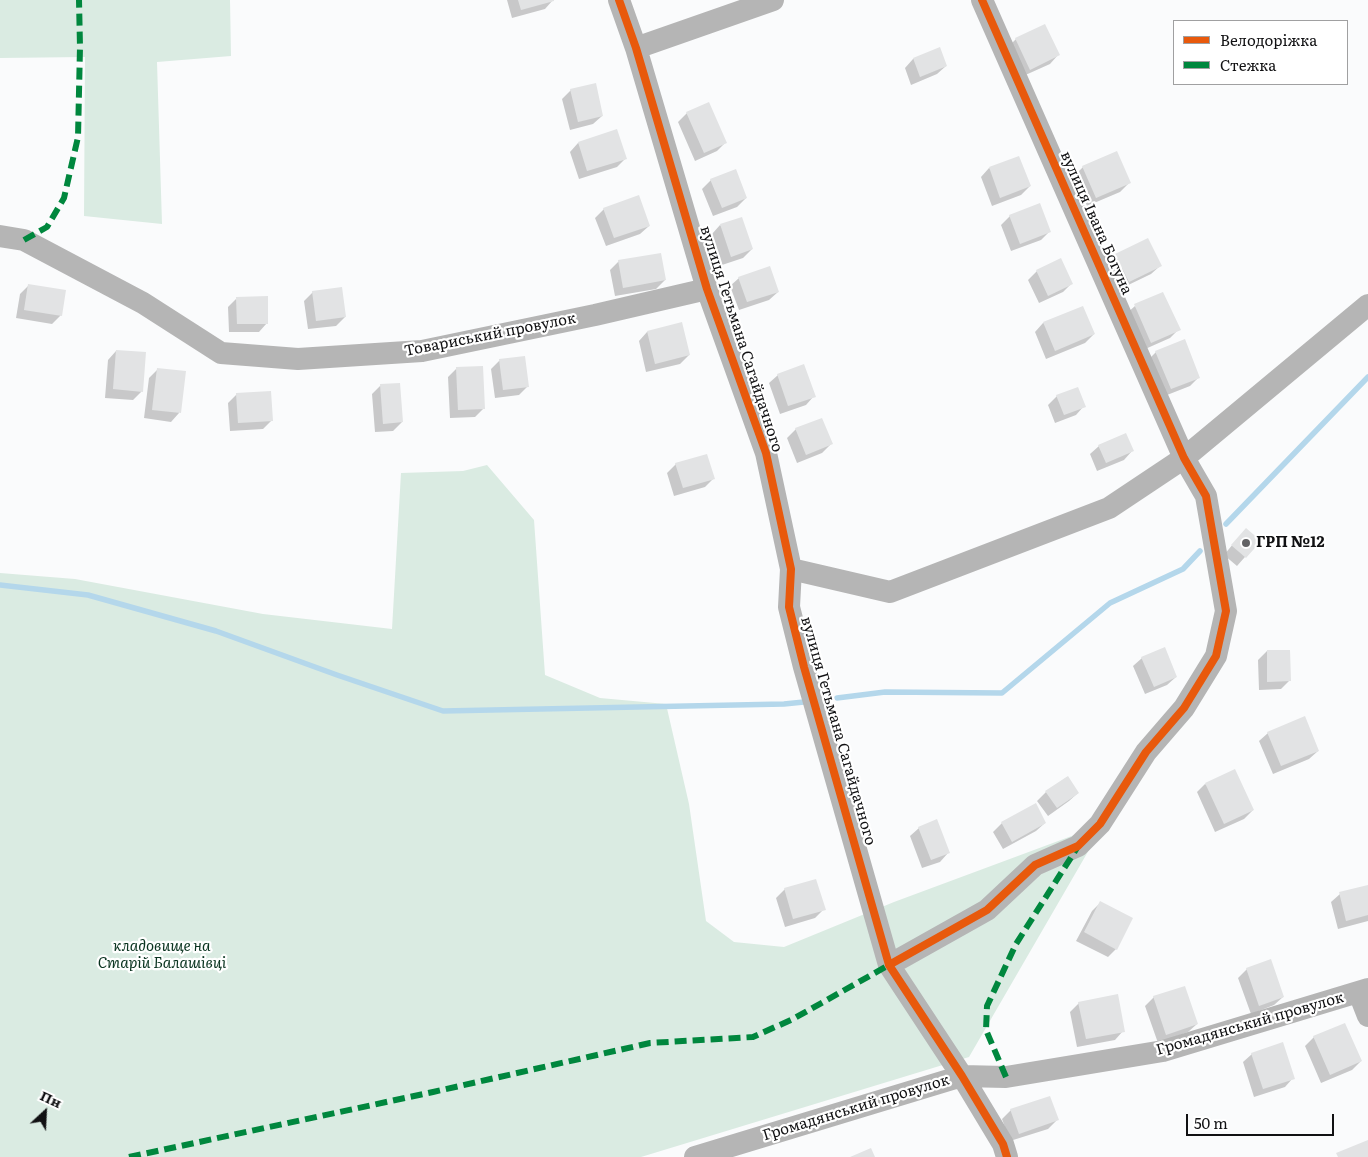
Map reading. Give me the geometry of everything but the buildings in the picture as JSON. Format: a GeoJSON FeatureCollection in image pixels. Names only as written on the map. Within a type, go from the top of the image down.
{"type":"FeatureCollection","features":[{"type":"Feature","properties":{"kind":"street","name":"вулиця Гетьмана Сагайдачного"},"geometry":{"type":"LineString","coordinates":[[619,0],[636,48],[707,289],[766,453],[791,569],[789,607],[804,667],[888,965],[962,1076],[1003,1144],[1007,1157]]}},
{"type":"Feature","properties":{"kind":"street"},"geometry":{"type":"LineString","coordinates":[[636,48],[773,0]]}},
{"type":"Feature","properties":{"kind":"street","name":"вулиця Івана Богуна"},"geometry":{"type":"LineString","coordinates":[[982,0],[1184,458]]}},
{"type":"Feature","properties":{"kind":"street","name":"Товариський провулок"},"geometry":{"type":"LineString","coordinates":[[0,236],[24,240],[143,303],[221,353],[298,359],[422,351],[595,315],[707,289]]}},
{"type":"Feature","properties":{"kind":"street"},"geometry":{"type":"LineString","coordinates":[[791,569],[890,592],[1109,508],[1184,458],[1368,305]]}},
{"type":"Feature","properties":{"kind":"street"},"geometry":{"type":"LineString","coordinates":[[888,965],[987,910],[1035,865],[1078,846],[1100,824],[1146,752],[1184,708],[1216,656],[1226,611],[1206,496],[1184,458]]}},
{"type":"Feature","properties":{"kind":"street"},"geometry":{"type":"LineString","coordinates":[[1364,991],[1368,1016]]}},
{"type":"Feature","properties":{"kind":"street","name":"Громадянський провулок"},"geometry":{"type":"LineString","coordinates":[[695,1157],[962,1076],[1006,1077],[1163,1051],[1364,991]]}},
{"type":"Feature","properties":{"kind":"green space"},"geometry":{"type":"Polygon","coordinates":[[[0,0],[230,0],[231,56],[157,62],[162,224],[84,216],[85,57],[0,58],[0,0]]]}},
{"type":"Feature","properties":{"kind":"green space","name":"кладовище на Старій Балашівці"},"geometry":{"type":"Polygon","coordinates":[[[487,465],[534,520],[545,675],[600,698],[666,704],[689,804],[706,921],[734,942],[784,947],[894,902],[1104,824],[969,1057],[641,1157],[0,1157],[0,573],[75,579],[263,614],[392,629],[401,473],[463,471],[487,465]]]}},
{"type":"Feature","properties":{"kind":"waterway"},"geometry":{"type":"LineString","coordinates":[[1226,524],[1368,377]]}},
{"type":"Feature","properties":{"kind":"waterway"},"geometry":{"type":"LineString","coordinates":[[837,698],[885,692],[1002,693],[1110,603],[1183,569],[1200,551]]}},
{"type":"Feature","properties":{"kind":"waterway"},"geometry":{"type":"LineString","coordinates":[[0,585],[88,595],[216,631],[443,711],[784,704],[804,702]]}},
{"type":"Feature","properties":{"kind":"marked path"},"geometry":{"type":"LineString","coordinates":[[24,240],[47,227],[64,198],[78,137],[79,0]]}},
{"type":"Feature","properties":{"kind":"marked path"},"geometry":{"type":"LineString","coordinates":[[1006,1077],[986,1030],[987,1006],[1016,944],[1077,848]]}},
{"type":"Feature","properties":{"kind":"marked path"},"geometry":{"type":"LineString","coordinates":[[129,1157],[650,1043],[753,1037],[793,1019],[889,965]]}},
{"type":"Feature","properties":{"kind":"cycle path"},"geometry":{"type":"LineString","coordinates":[[619,0],[636,48],[707,289],[766,453],[791,569],[789,607],[804,667],[889,965],[962,1076],[1003,1144],[1007,1157]]}},
{"type":"Feature","properties":{"kind":"cycle path"},"geometry":{"type":"LineString","coordinates":[[889,965],[987,910],[1035,865],[1078,846],[1100,824],[1146,752],[1184,708],[1216,656],[1226,611],[1206,496],[1184,458],[982,0]]}},
{"type":"Feature","properties":{"kind":"place","name":"ГРП №12"},"geometry":{"type":"Point","coordinates":[1246,543]}}]}
